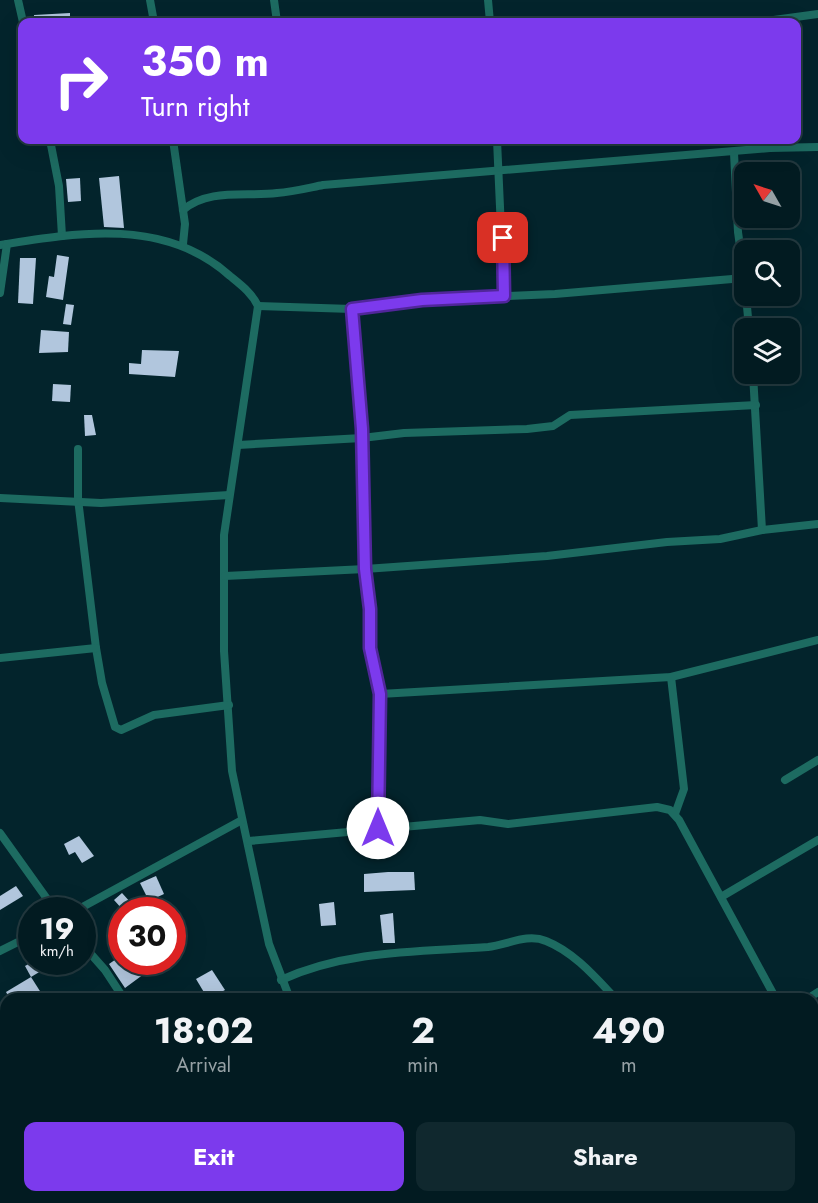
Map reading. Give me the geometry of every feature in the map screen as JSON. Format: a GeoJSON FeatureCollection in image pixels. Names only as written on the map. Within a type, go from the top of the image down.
{"type":"FeatureCollection","features":[{"type":"Feature","properties":{"kind":"street"},"geometry":{"type":"LineString","coordinates":[[18,0],[22,18]]}},
{"type":"Feature","properties":{"kind":"street"},"geometry":{"type":"LineString","coordinates":[[150,0],[153,18]]}},
{"type":"Feature","properties":{"kind":"street"},"geometry":{"type":"LineString","coordinates":[[274,0],[276,18]]}},
{"type":"Feature","properties":{"kind":"street"},"geometry":{"type":"LineString","coordinates":[[488,0],[490,18]]}},
{"type":"Feature","properties":{"kind":"street"},"geometry":{"type":"LineString","coordinates":[[788,18],[818,14]]}},
{"type":"Feature","properties":{"kind":"street"},"geometry":{"type":"LineString","coordinates":[[51,144],[59,186],[62,236]]}},
{"type":"Feature","properties":{"kind":"street"},"geometry":{"type":"LineString","coordinates":[[173,144],[185,224],[183,244]]}},
{"type":"Feature","properties":{"kind":"street"},"geometry":{"type":"LineString","coordinates":[[497,144],[504,296]]}},
{"type":"Feature","properties":{"kind":"street"},"geometry":{"type":"LineString","coordinates":[[183,210],[192,202],[207,197],[276,194],[323,185],[734,153],[770,148],[818,147]]}},
{"type":"Feature","properties":{"kind":"street"},"geometry":{"type":"LineString","coordinates":[[734,153],[739,240]]}},
{"type":"Feature","properties":{"kind":"street"},"geometry":{"type":"LineString","coordinates":[[0,293],[4,244],[105,233],[150,237],[183,244],[216,263],[252,294],[258,306],[224,535],[224,651],[232,771],[242,820],[249,841],[255,887],[269,944],[287,993]]}},
{"type":"Feature","properties":{"kind":"street"},"geometry":{"type":"LineString","coordinates":[[258,306],[352,309],[422,300],[504,296],[734,278]]}},
{"type":"Feature","properties":{"kind":"street"},"geometry":{"type":"LineString","coordinates":[[352,309],[362,438],[365,569],[370,609],[371,656],[380,694],[378,828]]}},
{"type":"Feature","properties":{"kind":"street"},"geometry":{"type":"LineString","coordinates":[[754,384],[762,530]]}},
{"type":"Feature","properties":{"kind":"street"},"geometry":{"type":"LineString","coordinates":[[238,446],[404,433],[526,429],[553,426],[570,415],[756,405]]}},
{"type":"Feature","properties":{"kind":"street"},"geometry":{"type":"LineString","coordinates":[[78,449],[78,500],[96,648],[102,683],[115,727],[121,730],[154,715],[229,705]]}},
{"type":"Feature","properties":{"kind":"street"},"geometry":{"type":"LineString","coordinates":[[0,498],[101,502],[229,495]]}},
{"type":"Feature","properties":{"kind":"street"},"geometry":{"type":"LineString","coordinates":[[225,576],[547,556],[667,542],[720,539],[762,530],[818,524]]}},
{"type":"Feature","properties":{"kind":"street"},"geometry":{"type":"LineString","coordinates":[[380,694],[671,676],[818,640]]}},
{"type":"Feature","properties":{"kind":"street"},"geometry":{"type":"LineString","coordinates":[[0,658],[96,648]]}},
{"type":"Feature","properties":{"kind":"street"},"geometry":{"type":"LineString","coordinates":[[671,676],[684,789],[675,814]]}},
{"type":"Feature","properties":{"kind":"street"},"geometry":{"type":"LineString","coordinates":[[785,780],[818,760]]}},
{"type":"Feature","properties":{"kind":"street"},"geometry":{"type":"LineString","coordinates":[[249,841],[480,820],[508,824],[657,807],[670,810],[675,814],[773,993]]}},
{"type":"Feature","properties":{"kind":"street"},"geometry":{"type":"LineString","coordinates":[[96,899],[242,820]]}},
{"type":"Feature","properties":{"kind":"street"},"geometry":{"type":"LineString","coordinates":[[0,833],[46,897]]}},
{"type":"Feature","properties":{"kind":"street"},"geometry":{"type":"LineString","coordinates":[[721,897],[818,840]]}},
{"type":"Feature","properties":{"kind":"street"},"geometry":{"type":"LineString","coordinates":[[281,980],[303,970],[363,956],[491,947],[531,939],[545,940],[561,950],[598,978],[611,993]]}},
{"type":"Feature","properties":{"kind":"street"},"geometry":{"type":"LineString","coordinates":[[0,951],[18,941]]}},
{"type":"Feature","properties":{"kind":"street"},"geometry":{"type":"LineString","coordinates":[[96,960],[120,993]]}},
{"type":"Feature","properties":{"kind":"building"},"geometry":{"type":"Polygon","coordinates":[[[70,13],[70,18],[34,18],[34,15],[70,13]]]}},
{"type":"Feature","properties":{"kind":"building"},"geometry":{"type":"Polygon","coordinates":[[[119,176],[124,228],[104,227],[99,178],[119,176]]]}},
{"type":"Feature","properties":{"kind":"building"},"geometry":{"type":"Polygon","coordinates":[[[80,178],[81,201],[68,202],[66,179],[80,178]]]}},
{"type":"Feature","properties":{"kind":"building"},"geometry":{"type":"Polygon","coordinates":[[[57,255],[69,257],[63,300],[46,297],[49,276],[54,277],[57,255]]]}},
{"type":"Feature","properties":{"kind":"building"},"geometry":{"type":"Polygon","coordinates":[[[20,258],[36,258],[33,304],[18,303],[20,258]]]}},
{"type":"Feature","properties":{"kind":"building"},"geometry":{"type":"Polygon","coordinates":[[[66,304],[74,305],[71,325],[63,324],[66,304]]]}},
{"type":"Feature","properties":{"kind":"building"},"geometry":{"type":"Polygon","coordinates":[[[41,330],[69,332],[68,352],[39,353],[41,330]]]}},
{"type":"Feature","properties":{"kind":"building"},"geometry":{"type":"Polygon","coordinates":[[[142,350],[179,351],[175,377],[129,374],[129,363],[141,364],[142,350]]]}},
{"type":"Feature","properties":{"kind":"building"},"geometry":{"type":"Polygon","coordinates":[[[53,384],[71,385],[70,402],[52,401],[53,384]]]}},
{"type":"Feature","properties":{"kind":"building"},"geometry":{"type":"Polygon","coordinates":[[[84,415],[92,415],[96,435],[85,436],[84,415]]]}},
{"type":"Feature","properties":{"kind":"building"},"geometry":{"type":"Polygon","coordinates":[[[79,836],[94,856],[82,863],[75,852],[69,855],[64,844],[79,836]]]}},
{"type":"Feature","properties":{"kind":"building"},"geometry":{"type":"Polygon","coordinates":[[[414,872],[415,890],[364,892],[364,874],[414,872]]]}},
{"type":"Feature","properties":{"kind":"building"},"geometry":{"type":"Polygon","coordinates":[[[156,876],[164,894],[158,897],[147,897],[140,883],[156,876]]]}},
{"type":"Feature","properties":{"kind":"building"},"geometry":{"type":"Polygon","coordinates":[[[16,886],[23,896],[0,910],[0,896],[16,886]]]}},
{"type":"Feature","properties":{"kind":"building"},"geometry":{"type":"Polygon","coordinates":[[[334,902],[336,925],[321,926],[319,904],[334,902]]]}},
{"type":"Feature","properties":{"kind":"building"},"geometry":{"type":"Polygon","coordinates":[[[393,913],[395,943],[383,943],[380,915],[393,913]]]}},
{"type":"Feature","properties":{"kind":"building"},"geometry":{"type":"Polygon","coordinates":[[[212,970],[225,990],[219,993],[204,993],[196,979],[212,970]]]}},
{"type":"Feature","properties":{"kind":"building"},"geometry":{"type":"Polygon","coordinates":[[[116,975],[143,975],[125,988],[116,975]]]}},
{"type":"Feature","properties":{"kind":"building"},"geometry":{"type":"Polygon","coordinates":[[[31,977],[41,993],[7,993],[31,977]]]}},
{"type":"Feature","properties":{"kind":"route"},"geometry":{"type":"LineString","coordinates":[[378,828],[380,694],[370,648],[370,609],[365,569],[362,429],[352,309],[422,300],[504,296],[503,238]]}}]}
